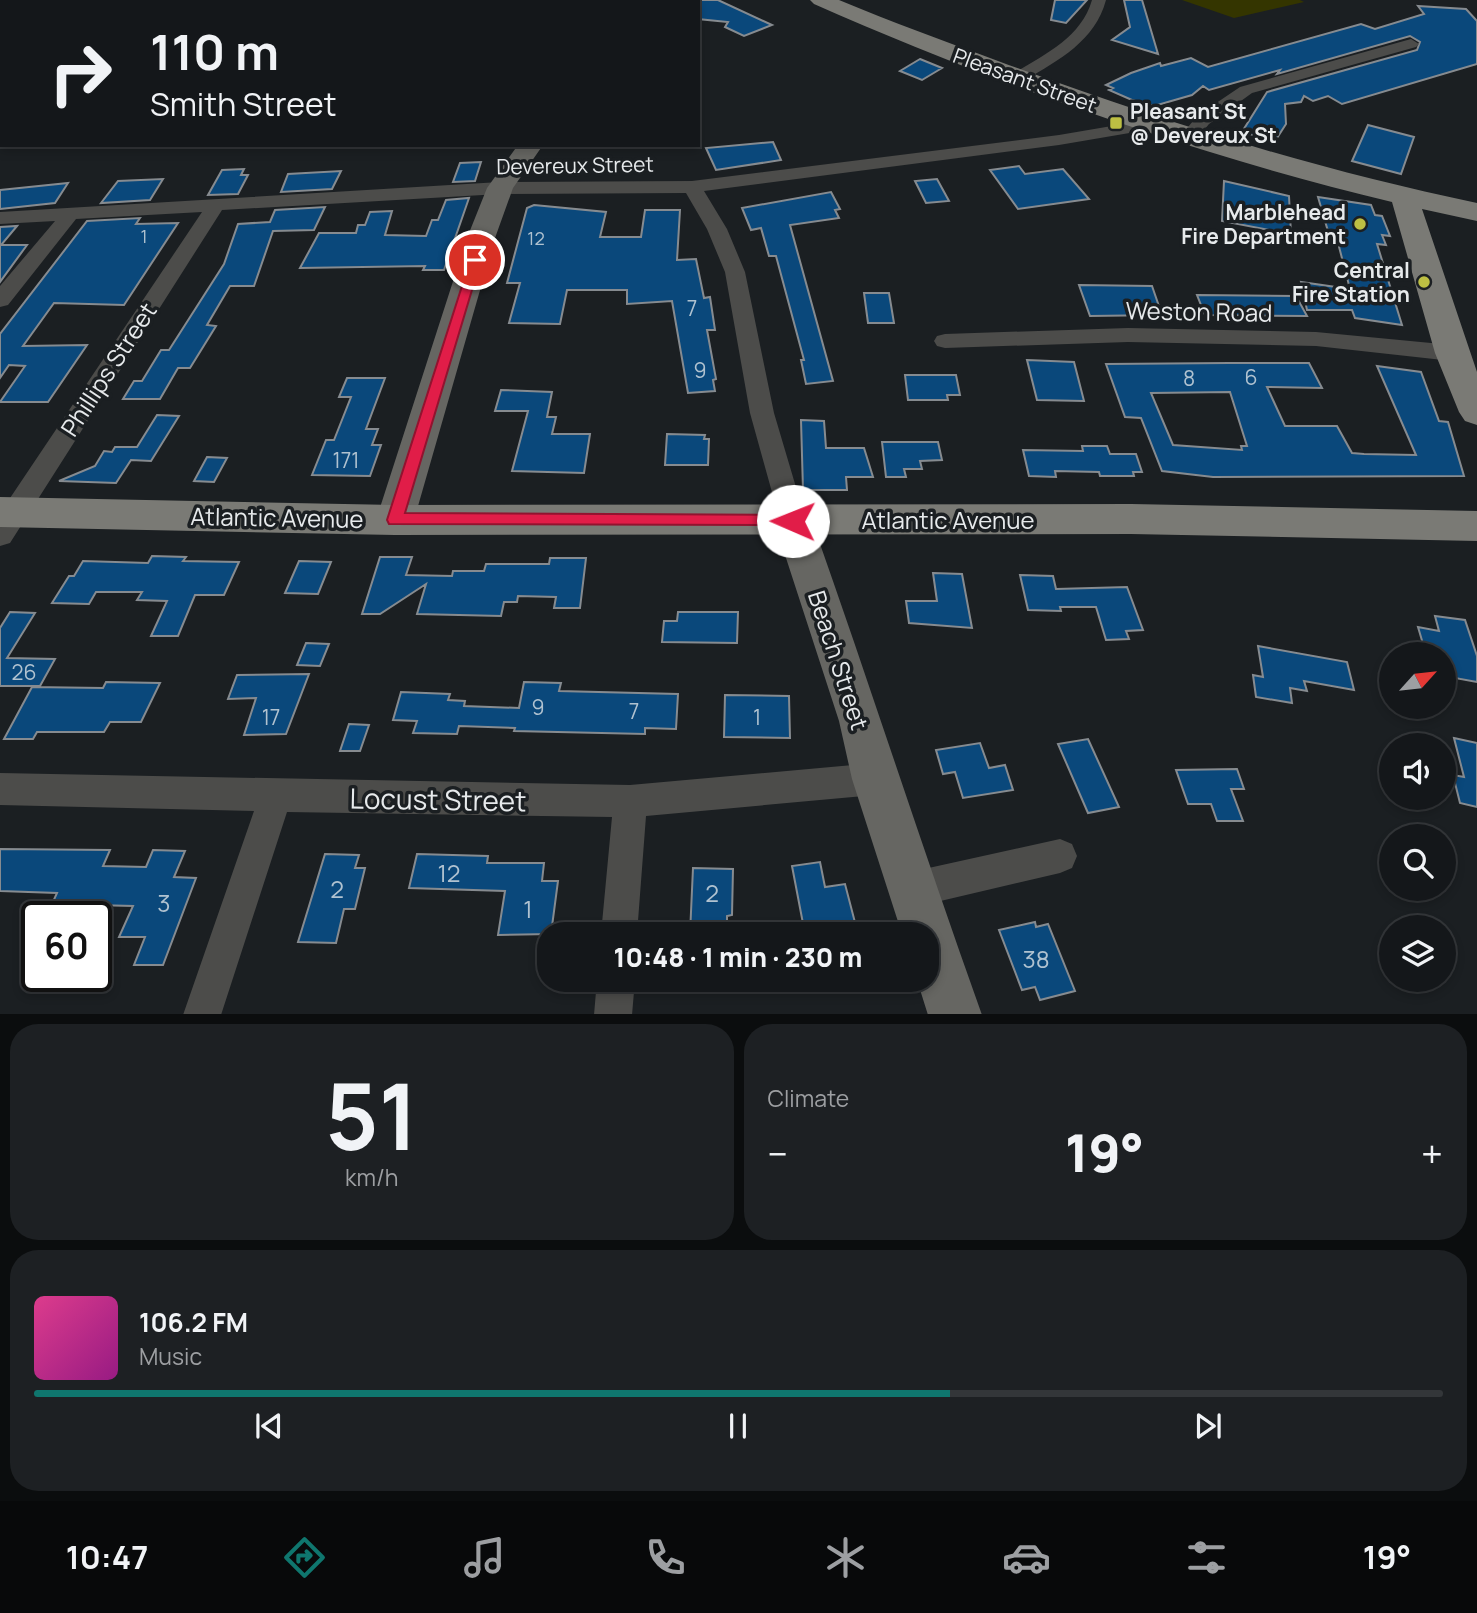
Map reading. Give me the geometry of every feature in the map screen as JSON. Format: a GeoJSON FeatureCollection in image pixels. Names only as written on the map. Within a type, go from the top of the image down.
{"type":"FeatureCollection","features":[{"type":"Feature","properties":{"kind":"main road","name":"Pleasant Street"},"geometry":{"type":"LineString","coordinates":[[821,0],[900,33],[1147,125],[1405,196],[1477,212]]}},
{"type":"Feature","properties":{"kind":"main road"},"geometry":{"type":"LineString","coordinates":[[1405,196],[1452,353],[1477,412]]}},
{"type":"Feature","properties":{"kind":"main road","name":"Atlantic Avenue"},"geometry":{"type":"LineString","coordinates":[[5,520],[1131,519],[1477,526]]}},
{"type":"Feature","properties":{"kind":"street"},"geometry":{"type":"LineString","coordinates":[[1019,77],[1085,31],[1097,16],[1098,0]]}},
{"type":"Feature","properties":{"kind":"street"},"geometry":{"type":"LineString","coordinates":[[1189,136],[1203,120],[1246,90],[1411,44]]}},
{"type":"Feature","properties":{"kind":"street","name":"Devereux Street"},"geometry":{"type":"LineString","coordinates":[[0,218],[500,188],[692,187],[1059,140],[1147,125]]}},
{"type":"Feature","properties":{"kind":"street"},"geometry":{"type":"LineString","coordinates":[[395,520],[481,238],[500,188],[530,147]]}},
{"type":"Feature","properties":{"kind":"street","name":"Beach Street"},"geometry":{"type":"LineString","coordinates":[[692,187],[717,229],[735,272],[762,413],[793,521],[861,721],[875,779],[955,1014]]}},
{"type":"Feature","properties":{"kind":"street","name":"Phillips Street"},"geometry":{"type":"LineString","coordinates":[[5,520],[217,204]]}},
{"type":"Feature","properties":{"kind":"street"},"geometry":{"type":"LineString","coordinates":[[0,300],[72,212]]}},
{"type":"Feature","properties":{"kind":"street","name":"Weston Road"},"geometry":{"type":"LineString","coordinates":[[945,341],[1128,335],[1303,339],[1452,353]]}},
{"type":"Feature","properties":{"kind":"street","name":"Locust Street"},"geometry":{"type":"LineString","coordinates":[[0,789],[630,801],[875,779]]}},
{"type":"Feature","properties":{"kind":"street"},"geometry":{"type":"LineString","coordinates":[[202,1014],[276,795]]}},
{"type":"Feature","properties":{"kind":"street"},"geometry":{"type":"LineString","coordinates":[[621,922],[630,801]]}},
{"type":"Feature","properties":{"kind":"street"},"geometry":{"type":"LineString","coordinates":[[915,890],[1060,856]]}},
{"type":"Feature","properties":{"kind":"street"},"geometry":{"type":"LineString","coordinates":[[613,1014],[615,992]]}},
{"type":"Feature","properties":{"kind":"shaded area"},"geometry":{"type":"Polygon","coordinates":[[[1182,0],[1300,0],[1304,2],[1234,18],[1182,0]]]}},
{"type":"Feature","properties":{"kind":"building"},"geometry":{"type":"Polygon","coordinates":[[[700,0],[718,0],[772,25],[744,36],[725,27],[728,22],[700,19],[700,0]]]}},
{"type":"Feature","properties":{"kind":"building"},"geometry":{"type":"Polygon","coordinates":[[[1055,0],[1087,0],[1066,23],[1051,20],[1055,0]]]}},
{"type":"Feature","properties":{"kind":"building"},"geometry":{"type":"Polygon","coordinates":[[[1124,0],[1142,0],[1158,54],[1112,40],[1130,27],[1124,0]]]}},
{"type":"Feature","properties":{"kind":"building"},"geometry":{"type":"Polygon","coordinates":[[[1418,6],[1466,9],[1477,21],[1477,64],[1342,104],[1328,96],[1313,101],[1304,96],[1301,102],[1285,104],[1286,124],[1275,141],[1242,132],[1267,92],[1417,50],[1420,42],[1410,36],[1277,74],[1280,70],[1209,90],[1203,86],[1192,95],[1154,106],[1109,90],[1113,88],[1106,85],[1160,63],[1161,66],[1191,58],[1208,67],[1361,24],[1375,29],[1424,14],[1418,6]]]}},
{"type":"Feature","properties":{"kind":"building"},"geometry":{"type":"Polygon","coordinates":[[[920,59],[942,68],[922,80],[900,71],[920,59]]]}},
{"type":"Feature","properties":{"kind":"building"},"geometry":{"type":"Polygon","coordinates":[[[1368,125],[1414,137],[1401,174],[1352,161],[1368,125]]]}},
{"type":"Feature","properties":{"kind":"building"},"geometry":{"type":"Polygon","coordinates":[[[773,142],[781,160],[716,170],[706,148],[773,142]]]}},
{"type":"Feature","properties":{"kind":"building"},"geometry":{"type":"Polygon","coordinates":[[[481,162],[475,181],[453,182],[460,163],[481,162]]]}},
{"type":"Feature","properties":{"kind":"building"},"geometry":{"type":"Polygon","coordinates":[[[1019,166],[1025,174],[1063,169],[1089,199],[1018,209],[990,170],[1019,166]]]}},
{"type":"Feature","properties":{"kind":"building"},"geometry":{"type":"Polygon","coordinates":[[[244,169],[241,175],[248,175],[238,194],[208,195],[222,170],[244,169]]]}},
{"type":"Feature","properties":{"kind":"building"},"geometry":{"type":"Polygon","coordinates":[[[341,171],[332,189],[281,192],[288,174],[341,171]]]}},
{"type":"Feature","properties":{"kind":"building"},"geometry":{"type":"Polygon","coordinates":[[[163,179],[150,200],[101,203],[118,181],[163,179]]]}},
{"type":"Feature","properties":{"kind":"building"},"geometry":{"type":"Polygon","coordinates":[[[937,179],[949,201],[926,203],[915,181],[937,179]]]}},
{"type":"Feature","properties":{"kind":"building"},"geometry":{"type":"Polygon","coordinates":[[[1224,181],[1289,196],[1291,234],[1222,221],[1224,181]]]}},
{"type":"Feature","properties":{"kind":"building"},"geometry":{"type":"Polygon","coordinates":[[[68,183],[55,203],[0,209],[0,190],[68,183]]]}},
{"type":"Feature","properties":{"kind":"building"},"geometry":{"type":"Polygon","coordinates":[[[831,192],[840,209],[835,210],[839,218],[790,225],[833,381],[806,384],[801,360],[804,360],[776,256],[769,256],[761,228],[751,230],[742,208],[831,192]]]}},
{"type":"Feature","properties":{"kind":"building"},"geometry":{"type":"Polygon","coordinates":[[[1318,197],[1371,205],[1375,215],[1382,216],[1390,236],[1382,235],[1386,245],[1377,244],[1402,325],[1355,318],[1352,310],[1307,310],[1301,282],[1350,289],[1337,239],[1330,238],[1318,197]]]}},
{"type":"Feature","properties":{"kind":"building"},"geometry":{"type":"Polygon","coordinates":[[[469,198],[444,270],[423,270],[425,266],[300,268],[319,233],[356,233],[358,225],[365,225],[370,212],[392,211],[385,235],[426,236],[432,220],[438,220],[446,200],[469,198]]]}},
{"type":"Feature","properties":{"kind":"building"},"geometry":{"type":"Polygon","coordinates":[[[534,205],[606,212],[600,237],[641,237],[645,210],[680,210],[677,260],[696,259],[704,298],[710,297],[715,330],[707,330],[716,379],[713,380],[715,391],[688,393],[672,301],[627,304],[627,290],[567,290],[560,324],[509,323],[520,283],[507,283],[527,208],[534,205]]]}},
{"type":"Feature","properties":{"kind":"building"},"geometry":{"type":"Polygon","coordinates":[[[325,207],[314,230],[273,231],[254,286],[230,286],[207,325],[216,326],[190,368],[178,368],[160,399],[123,399],[134,381],[142,381],[161,350],[169,350],[224,264],[238,224],[270,222],[275,210],[325,207]]]}},
{"type":"Feature","properties":{"kind":"building"},"geometry":{"type":"Polygon","coordinates":[[[140,218],[136,224],[178,223],[124,305],[54,303],[23,346],[87,345],[48,402],[0,402],[25,366],[9,365],[0,378],[0,334],[87,221],[140,218]]]}},
{"type":"Feature","properties":{"kind":"building"},"geometry":{"type":"Polygon","coordinates":[[[17,226],[1,245],[27,245],[0,282],[0,227],[17,226]]]}},
{"type":"Feature","properties":{"kind":"building"},"geometry":{"type":"Polygon","coordinates":[[[1079,285],[1152,286],[1162,315],[1090,316],[1079,285]]]}},
{"type":"Feature","properties":{"kind":"building"},"geometry":{"type":"Polygon","coordinates":[[[864,293],[889,293],[894,323],[868,323],[864,293]]]}},
{"type":"Feature","properties":{"kind":"building"},"geometry":{"type":"Polygon","coordinates":[[[1197,295],[1296,296],[1307,316],[1205,315],[1197,295]]]}},
{"type":"Feature","properties":{"kind":"building"},"geometry":{"type":"Polygon","coordinates":[[[1027,360],[1074,362],[1084,401],[1037,400],[1027,360]]]}},
{"type":"Feature","properties":{"kind":"building"},"geometry":{"type":"Polygon","coordinates":[[[1309,363],[1322,388],[1267,387],[1285,426],[1337,426],[1352,453],[1364,454],[1416,455],[1377,366],[1421,372],[1439,421],[1448,422],[1464,476],[1213,477],[1162,471],[1141,418],[1125,417],[1106,364],[1309,363]],[[1230,392],[1151,393],[1173,445],[1242,450],[1241,446],[1247,446],[1230,392]]]}},
{"type":"Feature","properties":{"kind":"building"},"geometry":{"type":"Polygon","coordinates":[[[905,375],[956,375],[960,395],[947,395],[948,400],[908,400],[905,375]]]}},
{"type":"Feature","properties":{"kind":"building"},"geometry":{"type":"Polygon","coordinates":[[[347,378],[385,378],[366,429],[378,429],[372,445],[381,445],[370,476],[312,475],[326,440],[334,440],[351,397],[339,397],[347,378]]]}},
{"type":"Feature","properties":{"kind":"building"},"geometry":{"type":"Polygon","coordinates":[[[501,390],[552,392],[547,417],[556,417],[552,434],[590,434],[584,473],[512,471],[528,411],[495,411],[501,390]]]}},
{"type":"Feature","properties":{"kind":"building"},"geometry":{"type":"Polygon","coordinates":[[[157,415],[179,416],[151,461],[131,460],[116,483],[59,481],[95,466],[104,451],[112,452],[115,447],[137,447],[157,415]]]}},
{"type":"Feature","properties":{"kind":"building"},"geometry":{"type":"Polygon","coordinates":[[[801,420],[824,421],[826,448],[864,448],[873,477],[846,477],[847,490],[803,490],[801,420]]]}},
{"type":"Feature","properties":{"kind":"building"},"geometry":{"type":"Polygon","coordinates":[[[667,434],[705,435],[704,439],[709,439],[708,465],[665,465],[667,434]]]}},
{"type":"Feature","properties":{"kind":"building"},"geometry":{"type":"Polygon","coordinates":[[[882,442],[938,442],[942,460],[920,461],[922,469],[904,469],[906,477],[886,477],[882,442]]]}},
{"type":"Feature","properties":{"kind":"building"},"geometry":{"type":"Polygon","coordinates":[[[1082,446],[1107,446],[1110,454],[1136,454],[1142,472],[1133,472],[1134,476],[1100,476],[1099,472],[1055,471],[1056,477],[1029,476],[1023,450],[1083,451],[1082,446]]]}},
{"type":"Feature","properties":{"kind":"building"},"geometry":{"type":"Polygon","coordinates":[[[207,457],[227,458],[214,482],[194,481],[207,457]]]}},
{"type":"Feature","properties":{"kind":"building"},"geometry":{"type":"Polygon","coordinates":[[[152,556],[186,557],[183,561],[239,562],[224,595],[195,595],[178,636],[151,636],[167,601],[137,600],[142,592],[96,592],[89,604],[52,603],[69,576],[74,576],[83,561],[148,563],[152,556]]]}},
{"type":"Feature","properties":{"kind":"building"},"geometry":{"type":"Polygon","coordinates":[[[380,557],[412,557],[406,575],[452,576],[453,571],[484,571],[486,564],[549,564],[550,558],[586,558],[580,608],[554,608],[556,597],[518,596],[517,602],[504,602],[501,616],[417,614],[426,584],[380,614],[362,614],[380,557]]]}},
{"type":"Feature","properties":{"kind":"building"},"geometry":{"type":"Polygon","coordinates":[[[299,561],[331,562],[318,594],[285,593],[299,561]]]}},
{"type":"Feature","properties":{"kind":"building"},"geometry":{"type":"Polygon","coordinates":[[[933,573],[962,574],[972,628],[909,623],[906,601],[937,601],[933,573]]]}},
{"type":"Feature","properties":{"kind":"building"},"geometry":{"type":"Polygon","coordinates":[[[1020,575],[1053,576],[1056,589],[1127,587],[1143,630],[1126,631],[1129,639],[1106,640],[1096,607],[1060,607],[1061,611],[1028,610],[1020,575]]]}},
{"type":"Feature","properties":{"kind":"building"},"geometry":{"type":"Polygon","coordinates":[[[10,612],[35,613],[7,658],[55,659],[40,686],[0,686],[0,628],[10,612]]]}},
{"type":"Feature","properties":{"kind":"building"},"geometry":{"type":"Polygon","coordinates":[[[678,612],[738,612],[737,643],[662,642],[664,621],[677,621],[678,612]]]}},
{"type":"Feature","properties":{"kind":"building"},"geometry":{"type":"Polygon","coordinates":[[[1435,616],[1465,620],[1477,656],[1477,682],[1456,678],[1456,642],[1422,642],[1418,627],[1439,631],[1435,616]]]}},
{"type":"Feature","properties":{"kind":"building"},"geometry":{"type":"Polygon","coordinates":[[[306,643],[329,644],[320,666],[297,665],[306,643]]]}},
{"type":"Feature","properties":{"kind":"building"},"geometry":{"type":"Polygon","coordinates":[[[1258,646],[1347,662],[1354,690],[1304,681],[1307,691],[1290,688],[1292,703],[1256,697],[1253,675],[1263,677],[1258,646]]]}},
{"type":"Feature","properties":{"kind":"building"},"geometry":{"type":"Polygon","coordinates":[[[309,674],[286,734],[244,735],[256,698],[228,699],[237,675],[309,674]]]}},
{"type":"Feature","properties":{"kind":"building"},"geometry":{"type":"Polygon","coordinates":[[[106,682],[160,683],[141,722],[110,722],[104,732],[37,732],[33,739],[4,739],[32,687],[103,688],[106,682]]]}},
{"type":"Feature","properties":{"kind":"building"},"geometry":{"type":"Polygon","coordinates":[[[524,682],[561,683],[559,691],[678,694],[676,729],[645,728],[645,734],[514,731],[515,728],[459,726],[457,734],[413,733],[417,721],[393,720],[401,692],[450,694],[448,700],[465,701],[464,706],[519,708],[524,682]]]}},
{"type":"Feature","properties":{"kind":"building"},"geometry":{"type":"Polygon","coordinates":[[[725,695],[789,696],[790,738],[724,737],[725,695]]]}},
{"type":"Feature","properties":{"kind":"building"},"geometry":{"type":"Polygon","coordinates":[[[349,724],[369,725],[360,751],[340,751],[349,724]]]}},
{"type":"Feature","properties":{"kind":"building"},"geometry":{"type":"Polygon","coordinates":[[[1456,738],[1477,743],[1477,807],[1460,803],[1456,776],[1464,777],[1456,738]]]}},
{"type":"Feature","properties":{"kind":"building"},"geometry":{"type":"Polygon","coordinates":[[[1088,739],[1119,807],[1088,813],[1058,744],[1088,739]]]}},
{"type":"Feature","properties":{"kind":"building"},"geometry":{"type":"Polygon","coordinates":[[[980,743],[989,768],[1005,765],[1013,790],[963,798],[955,772],[943,774],[936,750],[980,743]]]}},
{"type":"Feature","properties":{"kind":"building"},"geometry":{"type":"Polygon","coordinates":[[[1237,769],[1244,789],[1231,789],[1243,821],[1217,821],[1211,804],[1188,804],[1176,770],[1237,769]]]}},
{"type":"Feature","properties":{"kind":"building"},"geometry":{"type":"Polygon","coordinates":[[[0,849],[110,850],[103,866],[146,867],[153,850],[185,851],[174,877],[196,878],[163,965],[134,965],[145,937],[119,937],[133,906],[112,905],[112,901],[53,901],[57,893],[0,891],[0,849]]]}},
{"type":"Feature","properties":{"kind":"building"},"geometry":{"type":"Polygon","coordinates":[[[325,854],[359,855],[355,868],[365,868],[355,909],[344,909],[336,943],[298,942],[325,854]]]}},
{"type":"Feature","properties":{"kind":"building"},"geometry":{"type":"Polygon","coordinates":[[[417,854],[488,856],[487,863],[544,863],[542,881],[558,881],[553,922],[537,922],[537,934],[498,935],[505,891],[409,888],[417,854]]]}},
{"type":"Feature","properties":{"kind":"building"},"geometry":{"type":"Polygon","coordinates":[[[820,862],[825,887],[845,884],[855,922],[803,922],[792,866],[820,862]]]}},
{"type":"Feature","properties":{"kind":"building"},"geometry":{"type":"Polygon","coordinates":[[[693,868],[733,869],[732,915],[727,916],[727,922],[691,922],[693,868]]]}},
{"type":"Feature","properties":{"kind":"building"},"geometry":{"type":"Polygon","coordinates":[[[1035,922],[1036,927],[1048,924],[1075,991],[1040,1000],[1035,987],[1022,990],[999,930],[1035,922]]]}},
{"type":"Feature","properties":{"kind":"place","name":"Pleasant St @ Devereux St"},"geometry":{"type":"Point","coordinates":[1116,123]}},
{"type":"Feature","properties":{"kind":"place","name":"Marblehead Fire Department"},"geometry":{"type":"Point","coordinates":[1360,224]}},
{"type":"Feature","properties":{"kind":"place","name":"Central Fire Station"},"geometry":{"type":"Point","coordinates":[1424,282]}},
{"type":"Feature","properties":{"kind":"route"},"geometry":{"type":"LineString","coordinates":[[475,260],[395,520],[793,521]]}}]}
